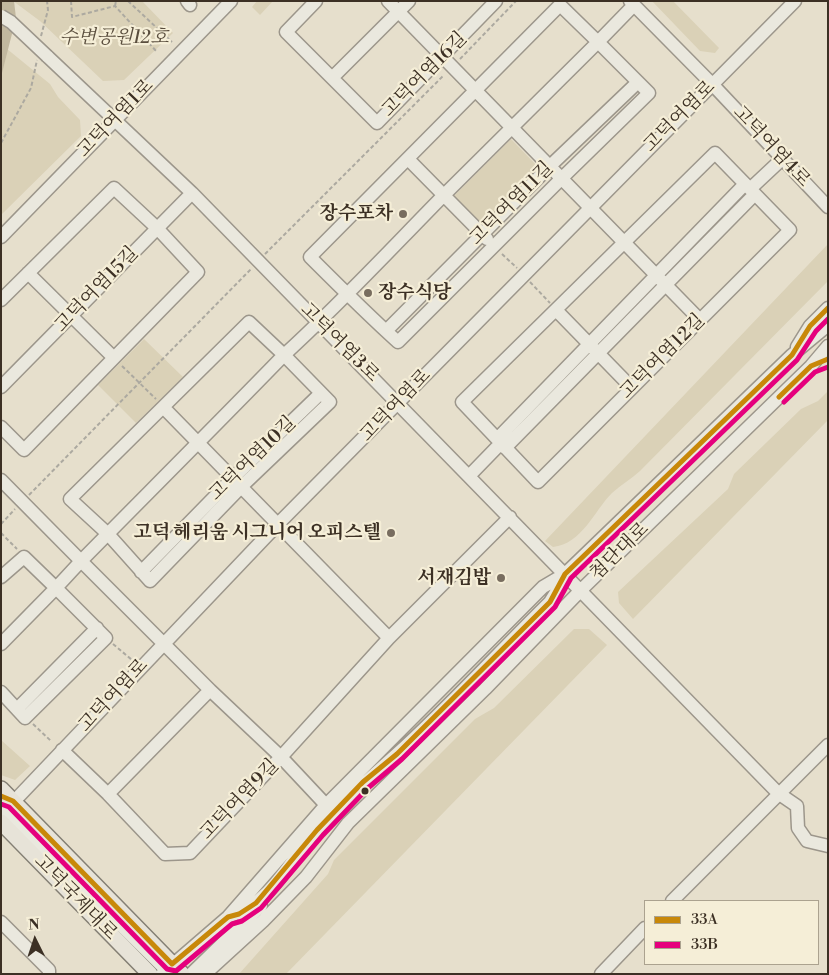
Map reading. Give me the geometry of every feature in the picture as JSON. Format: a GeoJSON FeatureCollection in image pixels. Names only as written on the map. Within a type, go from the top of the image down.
{"type":"FeatureCollection","features":[{"type":"Feature","properties":{"kind":"main road","name":"고덕국제대로"},"geometry":{"type":"LineString","coordinates":[[1,789],[3,809],[150,974]]}},
{"type":"Feature","properties":{"kind":"main road","name":"고덕국제대로"},"geometry":{"type":"LineString","coordinates":[[3,809],[173,972]]}},
{"type":"Feature","properties":{"kind":"street","name":"고덕여염1로"},"geometry":{"type":"LineString","coordinates":[[1,237],[231,1]]}},
{"type":"Feature","properties":{"kind":"street","name":"고덕여염16길"},"geometry":{"type":"LineString","coordinates":[[316,1],[286,32],[377,123],[448,62],[496,1]]}},
{"type":"Feature","properties":{"kind":"street"},"geometry":{"type":"LineString","coordinates":[[388,1],[700,320]]}},
{"type":"Feature","properties":{"kind":"street"},"geometry":{"type":"LineString","coordinates":[[332,78],[409,1]]}},
{"type":"Feature","properties":{"kind":"street","name":"고덕여염로"},"geometry":{"type":"LineString","coordinates":[[3,809],[278,524],[399,404],[590,207],[796,1]]}},
{"type":"Feature","properties":{"kind":"street"},"geometry":{"type":"LineString","coordinates":[[1,644],[284,355],[319,323],[598,42],[632,3]]}},
{"type":"Feature","properties":{"kind":"street","name":"고덕여염4로"},"geometry":{"type":"LineString","coordinates":[[632,3],[713,85],[828,207]]}},
{"type":"Feature","properties":{"kind":"street"},"geometry":{"type":"LineString","coordinates":[[560,5],[638,82],[649,93],[398,342],[310,257],[560,5]]}},
{"type":"Feature","properties":{"kind":"street","name":"고덕여염3로"},"geometry":{"type":"LineString","coordinates":[[1,16],[12,22],[42,55],[115,119],[192,193],[778,793],[797,806],[798,828],[807,841],[828,846]]}},
{"type":"Feature","properties":{"kind":"street","name":"고덕여염11길"},"geometry":{"type":"LineString","coordinates":[[386,331],[550,166],[638,82]]}},
{"type":"Feature","properties":{"kind":"street","name":"고덕여염12길"},"geometry":{"type":"LineString","coordinates":[[715,153],[750,189],[790,230],[538,482],[462,402],[715,153]]}},
{"type":"Feature","properties":{"kind":"street"},"geometry":{"type":"LineString","coordinates":[[408,159],[494,246]]}},
{"type":"Feature","properties":{"kind":"street"},"geometry":{"type":"LineString","coordinates":[[594,348],[657,274],[782,159]]}},
{"type":"Feature","properties":{"kind":"street"},"geometry":{"type":"LineString","coordinates":[[1,300],[114,188],[157,228],[198,272],[24,450],[1,427]]}},
{"type":"Feature","properties":{"kind":"street"},"geometry":{"type":"LineString","coordinates":[[469,476],[594,348],[666,284],[750,189]]}},
{"type":"Feature","properties":{"kind":"street","name":"고덕여염15길"},"geometry":{"type":"LineString","coordinates":[[1,387],[192,193]]}},
{"type":"Feature","properties":{"kind":"street"},"geometry":{"type":"LineString","coordinates":[[28,273],[113,358]]}},
{"type":"Feature","properties":{"kind":"street"},"geometry":{"type":"LineString","coordinates":[[792,355],[810,326],[828,308]]}},
{"type":"Feature","properties":{"kind":"street"},"geometry":{"type":"LineString","coordinates":[[556,310],[632,388]]}},
{"type":"Feature","properties":{"kind":"street","name":"고덕여염10길"},"geometry":{"type":"LineString","coordinates":[[249,322],[284,355],[321,393],[237,482],[141,572],[108,534],[70,499],[249,322]]}},
{"type":"Feature","properties":{"kind":"street","name":"첨단대로"},"geometry":{"type":"LineString","coordinates":[[173,972],[228,917],[326,805],[543,588],[565,574],[792,355],[828,325]]}},
{"type":"Feature","properties":{"kind":"street","name":"첨단대로"},"geometry":{"type":"LineString","coordinates":[[205,974],[263,921],[306,877],[348,823],[485,689],[581,590],[811,366],[828,346]]}},
{"type":"Feature","properties":{"kind":"street"},"geometry":{"type":"LineString","coordinates":[[811,366],[828,359]]}},
{"type":"Feature","properties":{"kind":"street"},"geometry":{"type":"LineString","coordinates":[[163,406],[389,638]]}},
{"type":"Feature","properties":{"kind":"street"},"geometry":{"type":"LineString","coordinates":[[1,480],[163,644],[281,757],[326,805]]}},
{"type":"Feature","properties":{"kind":"street","name":"고덕여염9길"},"geometry":{"type":"LineString","coordinates":[[62,750],[108,794],[165,854],[190,853],[281,757],[389,638],[510,517]]}},
{"type":"Feature","properties":{"kind":"street"},"geometry":{"type":"LineString","coordinates":[[1,577],[24,557],[101,633],[21,713],[1,692]]}},
{"type":"Feature","properties":{"kind":"street"},"geometry":{"type":"LineString","coordinates":[[173,972],[256,903],[327,819],[363,782],[397,754],[550,602],[565,574]]}},
{"type":"Feature","properties":{"kind":"street"},"geometry":{"type":"LineString","coordinates":[[108,794],[210,690]]}},
{"type":"Feature","properties":{"kind":"street"},"geometry":{"type":"LineString","coordinates":[[173,972],[270,898],[336,817],[408,750],[440,732]]}},
{"type":"Feature","properties":{"kind":"street"},"geometry":{"type":"LineString","coordinates":[[673,900],[828,745]]}},
{"type":"Feature","properties":{"kind":"street"},"geometry":{"type":"LineString","coordinates":[[327,819],[338,794],[363,782]]}},
{"type":"Feature","properties":{"kind":"street"},"geometry":{"type":"LineString","coordinates":[[263,921],[270,898]]}},
{"type":"Feature","properties":{"kind":"street"},"geometry":{"type":"LineString","coordinates":[[228,917],[240,914],[256,903]]}},
{"type":"Feature","properties":{"kind":"street"},"geometry":{"type":"LineString","coordinates":[[1,922],[49,970],[50,974]]}},
{"type":"Feature","properties":{"kind":"street"},"geometry":{"type":"LineString","coordinates":[[601,974],[644,929]]}},
{"type":"Feature","properties":{"kind":"path"},"geometry":{"type":"LineString","coordinates":[[41,37],[48,10],[47,1]]}},
{"type":"Feature","properties":{"kind":"path"},"geometry":{"type":"LineString","coordinates":[[71,1],[72,17],[115,6]]}},
{"type":"Feature","properties":{"kind":"path"},"geometry":{"type":"LineString","coordinates":[[115,6],[116,1]]}},
{"type":"Feature","properties":{"kind":"path"},"geometry":{"type":"LineString","coordinates":[[128,1],[172,42]]}},
{"type":"Feature","properties":{"kind":"path"},"geometry":{"type":"LineString","coordinates":[[1,524],[141,383],[448,62],[516,1]]}},
{"type":"Feature","properties":{"kind":"path"},"geometry":{"type":"LineString","coordinates":[[115,6],[157,52]]}},
{"type":"Feature","properties":{"kind":"path"},"geometry":{"type":"LineString","coordinates":[[1,143],[31,88],[42,55]]}},
{"type":"Feature","properties":{"kind":"path"},"geometry":{"type":"LineString","coordinates":[[113,358],[163,406]]}},
{"type":"Feature","properties":{"kind":"path"},"geometry":{"type":"LineString","coordinates":[[1,533],[24,557]]}},
{"type":"Feature","properties":{"kind":"path"},"geometry":{"type":"LineString","coordinates":[[101,633],[132,660]]}},
{"type":"Feature","properties":{"kind":"path"},"geometry":{"type":"LineString","coordinates":[[21,713],[51,741]]}},
{"type":"Feature","properties":{"kind":"green space","name":"수변공원12호"},"geometry":{"type":"Polygon","coordinates":[[[13,1],[142,1],[173,33],[124,80],[103,81],[40,21],[13,1]]]}},
{"type":"Feature","properties":{"kind":"green space"},"geometry":{"type":"Polygon","coordinates":[[[257,1],[273,1],[260,15],[252,7],[257,1]]]}},
{"type":"Feature","properties":{"kind":"green space"},"geometry":{"type":"Polygon","coordinates":[[[652,1],[673,1],[719,48],[715,53],[700,51],[652,1]]]}},
{"type":"Feature","properties":{"kind":"green space"},"geometry":{"type":"Polygon","coordinates":[[[1,44],[50,84],[58,97],[80,120],[81,136],[1,215],[1,44]]]}},
{"type":"Feature","properties":{"kind":"green space"},"geometry":{"type":"Polygon","coordinates":[[[511,139],[542,171],[483,227],[453,197],[511,139]]]}},
{"type":"Feature","properties":{"kind":"green space"},"geometry":{"type":"Polygon","coordinates":[[[828,244],[828,281],[640,471],[605,500],[580,533],[563,545],[553,547],[545,541],[828,244]]]}},
{"type":"Feature","properties":{"kind":"green space"},"geometry":{"type":"Polygon","coordinates":[[[144,339],[183,377],[136,423],[98,385],[144,339]]]}},
{"type":"Feature","properties":{"kind":"green space"},"geometry":{"type":"Polygon","coordinates":[[[828,391],[828,420],[633,619],[619,603],[618,592],[728,489],[734,474],[801,409],[818,401],[828,391]]]}},
{"type":"Feature","properties":{"kind":"green space"},"geometry":{"type":"Polygon","coordinates":[[[574,629],[589,629],[607,645],[286,974],[239,974],[328,874],[334,860],[475,719],[494,708],[574,629]]]}},
{"type":"Feature","properties":{"kind":"green space"},"geometry":{"type":"Polygon","coordinates":[[[1,740],[30,766],[15,780],[1,775],[1,740]]]}},
{"type":"Feature","properties":{"kind":"shaded area"},"geometry":{"type":"Polygon","coordinates":[[[1,1],[14,1],[16,18],[1,77],[1,1]]]}},
{"type":"Feature","properties":{"kind":"transit line","name":"33A"},"geometry":{"type":"LineString","coordinates":[[1,796],[13,801],[172,964],[228,917],[239,914],[256,903],[317,830],[363,782],[397,754],[550,602],[565,574],[792,355],[810,326],[828,308]]}},
{"type":"Feature","properties":{"kind":"transit line","name":"33B"},"geometry":{"type":"LineString","coordinates":[[1,804],[9,807],[167,969],[176,971],[232,924],[242,921],[261,908],[323,835],[368,788],[402,759],[555,607],[571,578],[797,360],[816,331],[828,319]]}},
{"type":"Feature","properties":{"kind":"transit line","name":"33A"},"geometry":{"type":"LineString","coordinates":[[779,397],[811,366],[828,359]]}},
{"type":"Feature","properties":{"kind":"transit line","name":"33B"},"geometry":{"type":"LineString","coordinates":[[784,402],[815,372],[828,367]]}},
{"type":"Feature","properties":{"kind":"place","name":"장수포차"},"geometry":{"type":"Point","coordinates":[403,214]}},
{"type":"Feature","properties":{"kind":"place","name":"장수식당"},"geometry":{"type":"Point","coordinates":[368,293]}},
{"type":"Feature","properties":{"kind":"place","name":"고덕 헤리움 시그니어 오피스텔"},"geometry":{"type":"Point","coordinates":[391,533]}},
{"type":"Feature","properties":{"kind":"place","name":"서재김밥"},"geometry":{"type":"Point","coordinates":[501,578]}}]}
